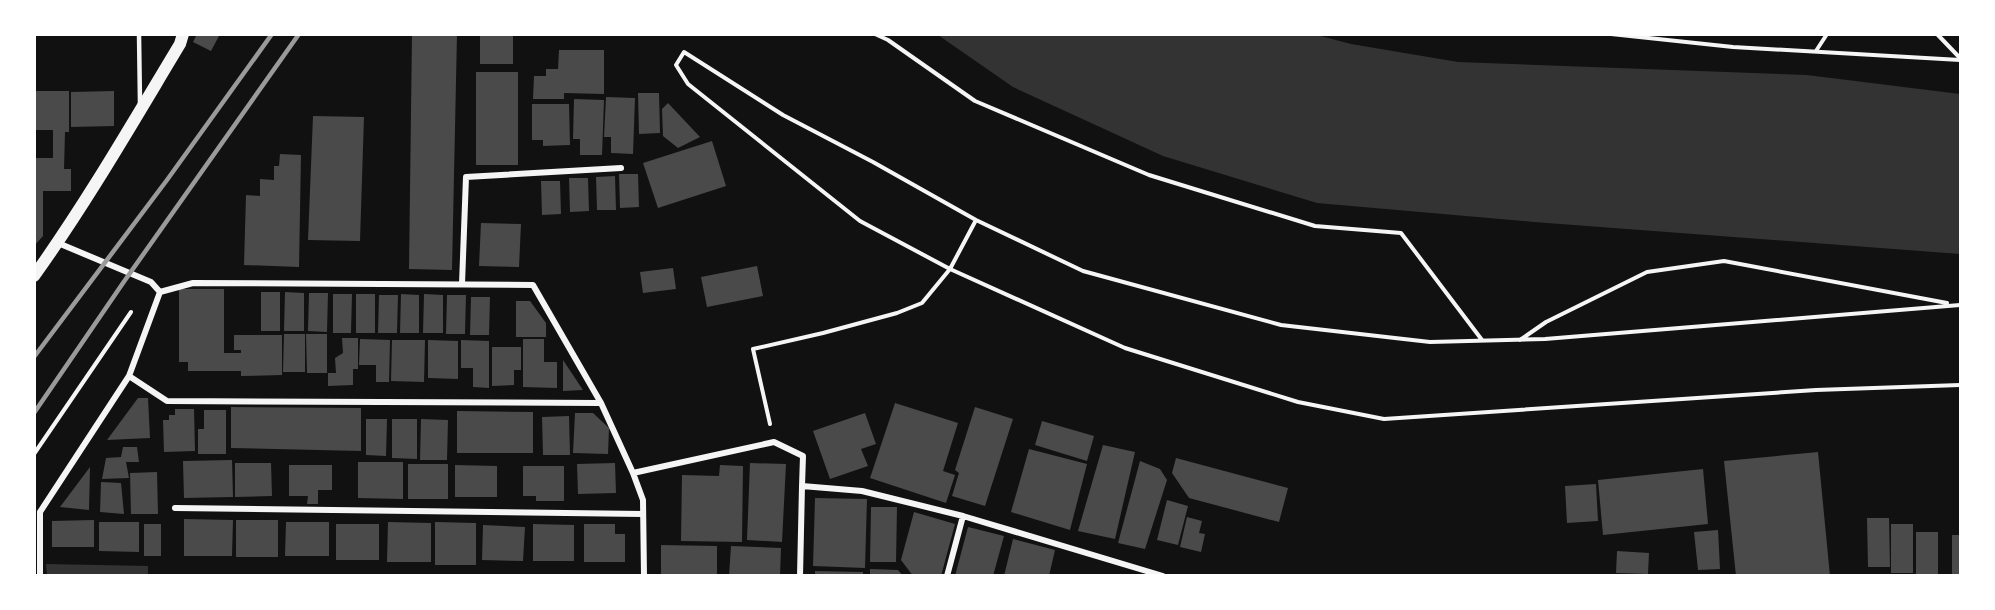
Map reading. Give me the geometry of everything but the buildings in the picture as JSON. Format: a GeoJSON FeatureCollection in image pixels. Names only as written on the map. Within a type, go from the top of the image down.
{"type":"FeatureCollection","features":[{"type":"Feature","properties":{"kind":"main road"},"geometry":{"type":"LineString","coordinates":[[34,276],[58,243],[140,112],[180,44],[183,34]]}},
{"type":"Feature","properties":{"kind":"street"},"geometry":{"type":"LineString","coordinates":[[462,284],[466,177],[621,168]]}},
{"type":"Feature","properties":{"kind":"street"},"geometry":{"type":"LineString","coordinates":[[58,243],[152,282],[160,292]]}},
{"type":"Feature","properties":{"kind":"street"},"geometry":{"type":"LineString","coordinates":[[160,292],[193,283],[533,285],[601,403],[633,473],[643,500],[644,576]]}},
{"type":"Feature","properties":{"kind":"street"},"geometry":{"type":"LineString","coordinates":[[40,576],[40,512],[129,376],[160,292]]}},
{"type":"Feature","properties":{"kind":"street"},"geometry":{"type":"LineString","coordinates":[[129,376],[167,401],[601,403]]}},
{"type":"Feature","properties":{"kind":"street"},"geometry":{"type":"LineString","coordinates":[[633,473],[774,442],[803,456],[800,576]]}},
{"type":"Feature","properties":{"kind":"street"},"geometry":{"type":"LineString","coordinates":[[802,486],[862,490],[963,516],[1163,576]]}},
{"type":"Feature","properties":{"kind":"street"},"geometry":{"type":"LineString","coordinates":[[175,508],[643,514]]}},
{"type":"Feature","properties":{"kind":"street"},"geometry":{"type":"LineString","coordinates":[[948,576],[963,516]]}},
{"type":"Feature","properties":{"kind":"lane"},"geometry":{"type":"LineString","coordinates":[[139,34],[140,112]]}},
{"type":"Feature","properties":{"kind":"path"},"geometry":{"type":"LineString","coordinates":[[875,34],[888,40],[975,101],[1149,175],[1315,226],[1401,233],[1482,340]]}},
{"type":"Feature","properties":{"kind":"path"},"geometry":{"type":"LineString","coordinates":[[1611,34],[1733,47],[1960,59]]}},
{"type":"Feature","properties":{"kind":"path"},"geometry":{"type":"LineString","coordinates":[[1815,51],[1827,34]]}},
{"type":"Feature","properties":{"kind":"path"},"geometry":{"type":"LineString","coordinates":[[1937,34],[1960,59]]}},
{"type":"Feature","properties":{"kind":"path"},"geometry":{"type":"LineString","coordinates":[[1960,305],[1520,340],[1430,342],[1281,325],[1083,271],[976,220],[783,115],[684,52],[676,65],[688,84],[860,221],[950,269],[1125,348],[1298,402],[1384,419],[1816,390],[1960,385]]}},
{"type":"Feature","properties":{"kind":"path"},"geometry":{"type":"LineString","coordinates":[[774,442],[753,349],[897,313],[922,303],[950,269],[976,220]]}},
{"type":"Feature","properties":{"kind":"path"},"geometry":{"type":"LineString","coordinates":[[1520,340],[1546,322],[1647,272],[1724,261],[1955,305]]}},
{"type":"Feature","properties":{"kind":"path"},"geometry":{"type":"LineString","coordinates":[[34,454],[152,282]]}},
{"type":"Feature","properties":{"kind":"shaded area"},"geometry":{"type":"Polygon","coordinates":[[[938,35],[1317,35],[1351,44],[1458,62],[1807,75],[1960,94],[1960,254],[1317,203],[1163,156],[1013,87],[938,35]]]}},
{"type":"Feature","properties":{"kind":"shaded area"},"geometry":{"type":"Polygon","coordinates":[[[46,564],[148,566],[148,575],[47,575],[46,564]]]}},
{"type":"Feature","properties":{"kind":"railway"},"geometry":{"type":"LineString","coordinates":[[34,357],[167,180],[272,34]]}},
{"type":"Feature","properties":{"kind":"railway"},"geometry":{"type":"LineString","coordinates":[[34,413],[299,34]]}}]}
